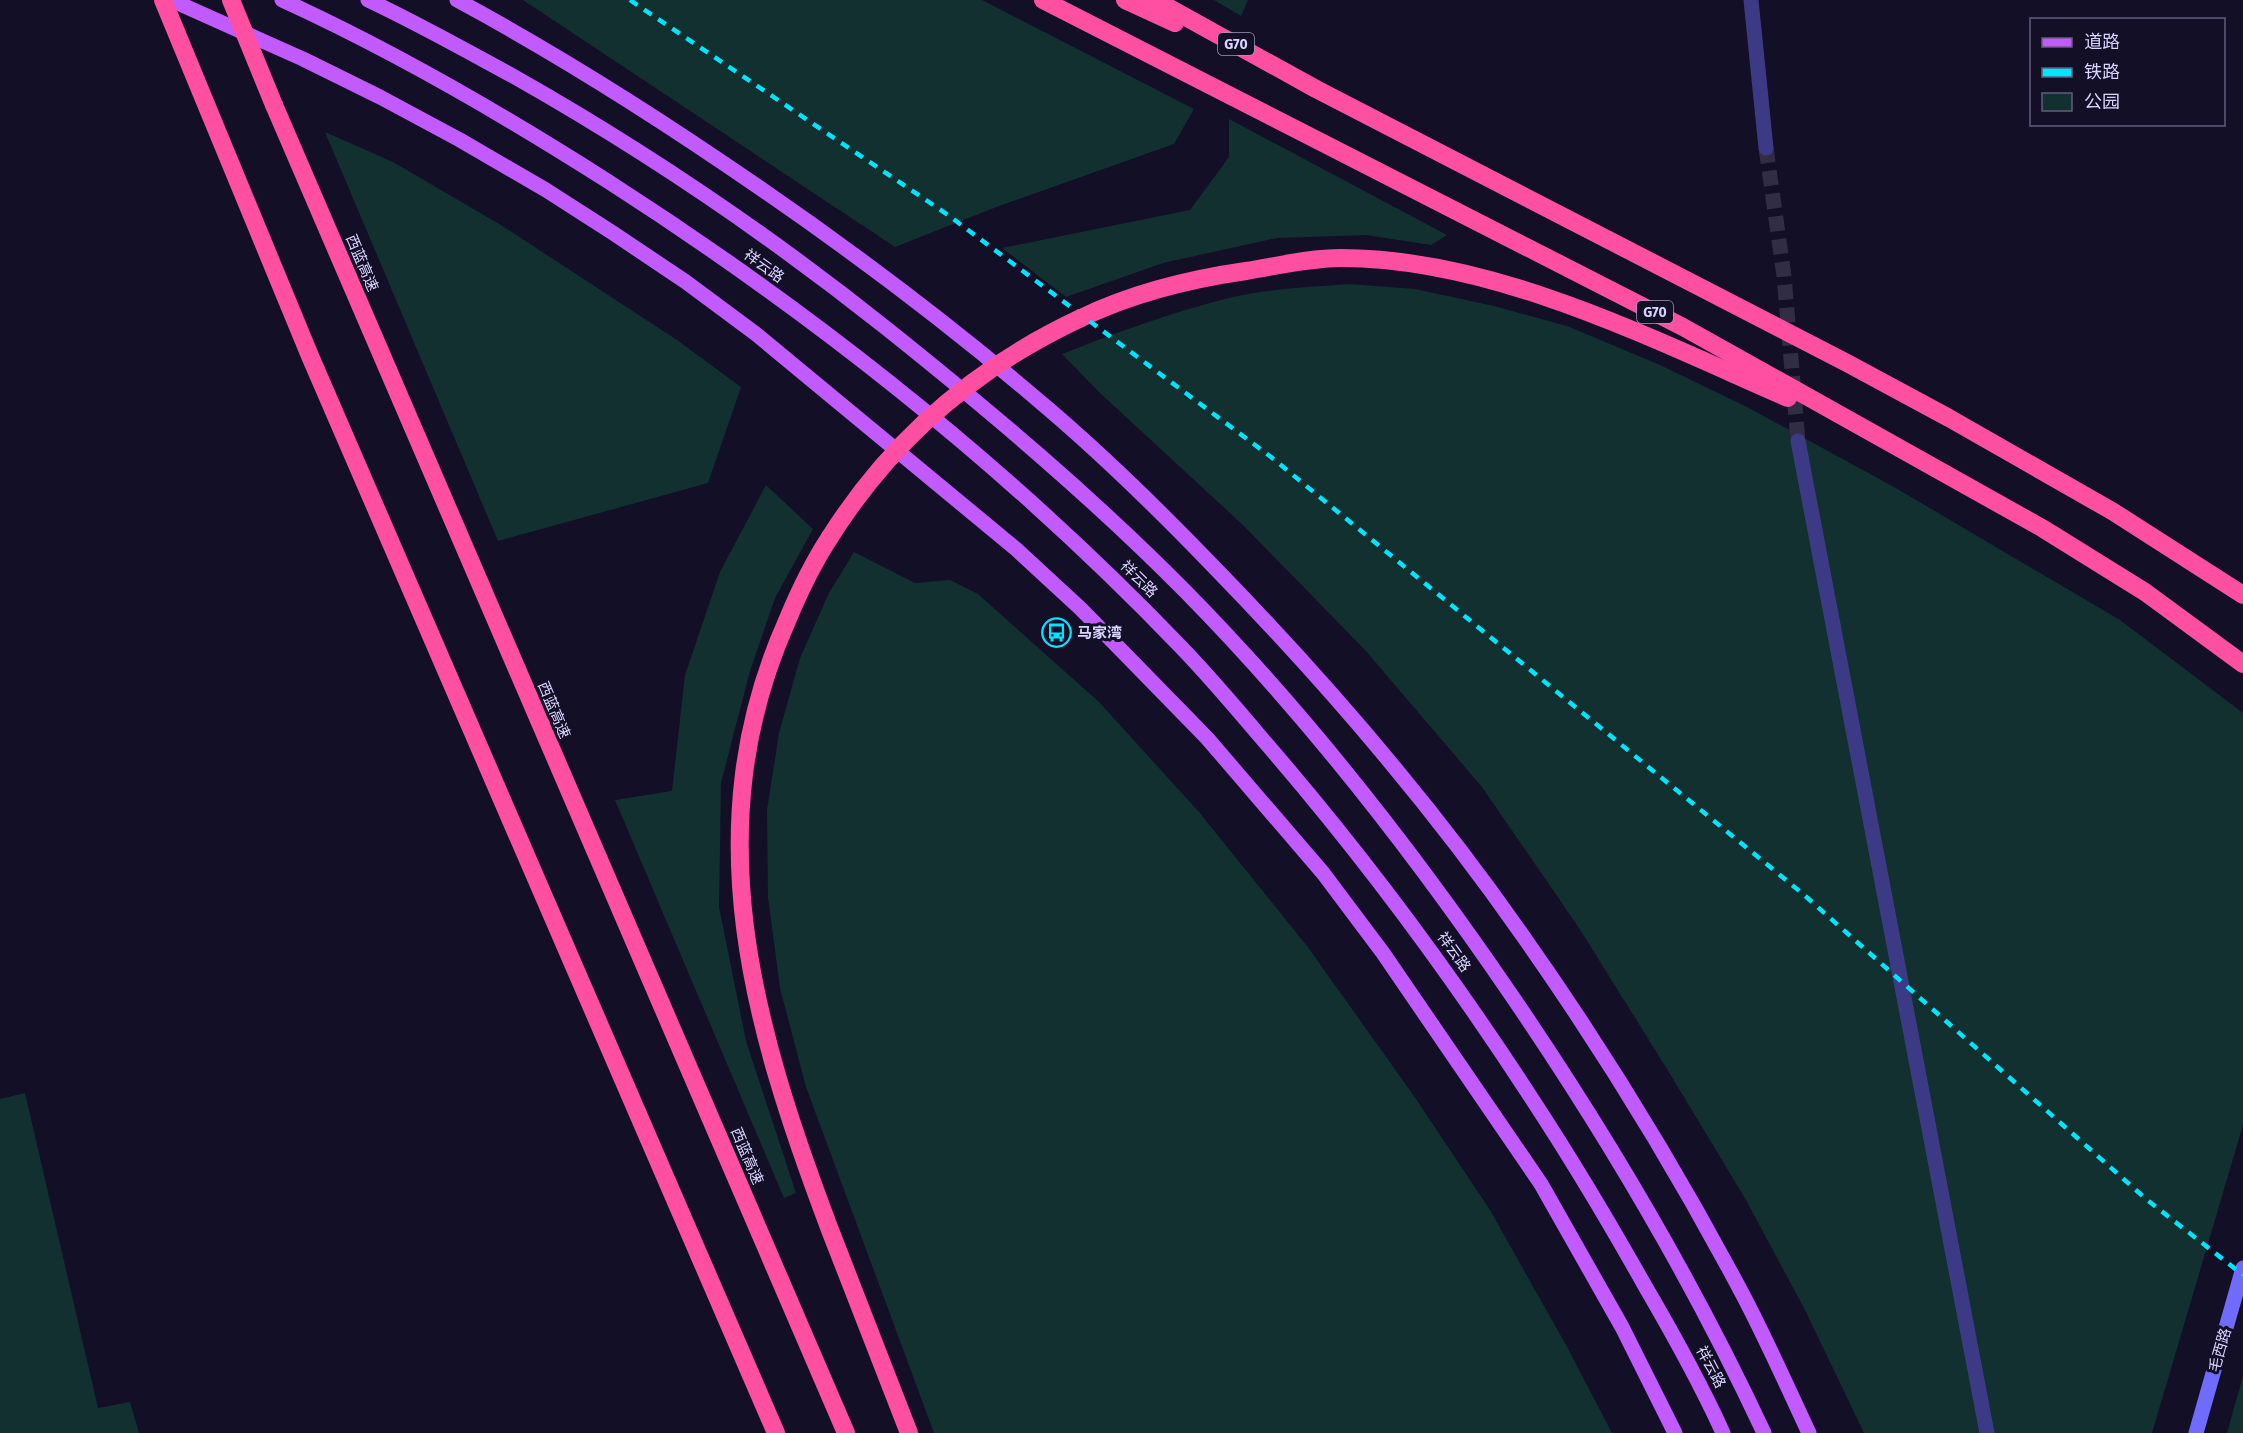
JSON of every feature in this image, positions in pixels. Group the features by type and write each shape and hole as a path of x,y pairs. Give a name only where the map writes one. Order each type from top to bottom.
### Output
{"highway":[{"path":"162,0 310,356 776,1433"},
{"name":"西蓝高速","path":"231,0 274,105 846,1433"},
{"name":"G70","path":"1043,0 1683,327 2052,534 2145,592 2243,664"},
{"path":"1125,0 1316,88"},
{"name":"G70","path":"1155,0 1316,88 1836,357 1949,418 2112,511 2243,595"},
{"path":"909,1433 824,1213 782,1096 758,1006 742,905 739,846 740,802 745,758 763,680 776,644 804,584 830,537 859,494 900,444 984,373 1043,336 1081,318 1158,290 1220,275 1340,258 1417,265 1492,280 1566,305 1872,434"}],"main road":[{"path":"171,0 303,59 380,97 537,185 613,233 686,282 756,334 1007,542 1081,609 1208,738 1323,873 1383,953 1541,1184 1622,1327 1675,1433"},
{"name":"祥云路","path":"282,0 477,100 649,208 759,283 957,437 1028,498 1108,573 1184,649 1312,796 1444,968 1569,1155 1668,1326 1723,1433"},
{"name":"祥云路","path":"368,0 474,55 626,142 765,236 841,292 1020,439 1078,489 1187,594 1303,721 1350,778 1452,910 1496,973 1604,1135 1652,1217 1698,1301 1764,1433"},
{"path":"457,0 540,45 622,95 727,165 869,265 1046,406 1120,474 1264,618 1335,697 1474,869 1612,1069 1745,1300 1809,1433"},
{"name":"毛西路","path":"2196,1433 2243,1268"}],"street":[{"path":"1751,0 1766,148"},
{"path":"1798,441 1987,1433"}],"green space":[{"path":"523,0 982,0 1194,109 1174,144 999,206 895,247"},
{"path":"1214,0 1248,0 1241,16"},
{"path":"1229,119 1447,235 1431,245 1366,235 1277,238 1163,263 1066,297 1002,248 1190,210 1229,157"},
{"path":"325,132 393,162 501,225 677,340 741,387 708,483 498,541"},
{"path":"1349,284 1415,289 1494,306 1567,326 1660,365 1747,407 1894,487 2120,620 2243,713 2243,1125 2152,1433 1864,1433 1805,1310 1746,1200 1579,928 1482,787 1365,650 1244,526 1100,393 1062,354 1143,324 1225,299 1302,287"},
{"path":"766,485 813,529 775,598 750,671 721,783 719,907 746,1041 796,1193 784,1198 615,800 672,791 685,675 720,572"},
{"path":"854,552 915,583 950,580 978,594 1099,702 1199,812 1307,946 1414,1096 1490,1210 1566,1345 1612,1433 934,1433 806,1087 780,988 768,897 767,810 779,733 800,658 829,593"},
{"path":"25,1093 98,1408 130,1402 139,1433 0,1433 0,1099"},
{"path":"2243,1376 2243,1433 2227,1433"}],"tunnel":[{"path":"1766,148 1784,276 1798,441"}],"railway":[{"path":"630,0 948,215 1271,457 1803,894 2146,1199 2243,1275"}],"place":[{"name":"马家湾","path":"1056,633"}]}
